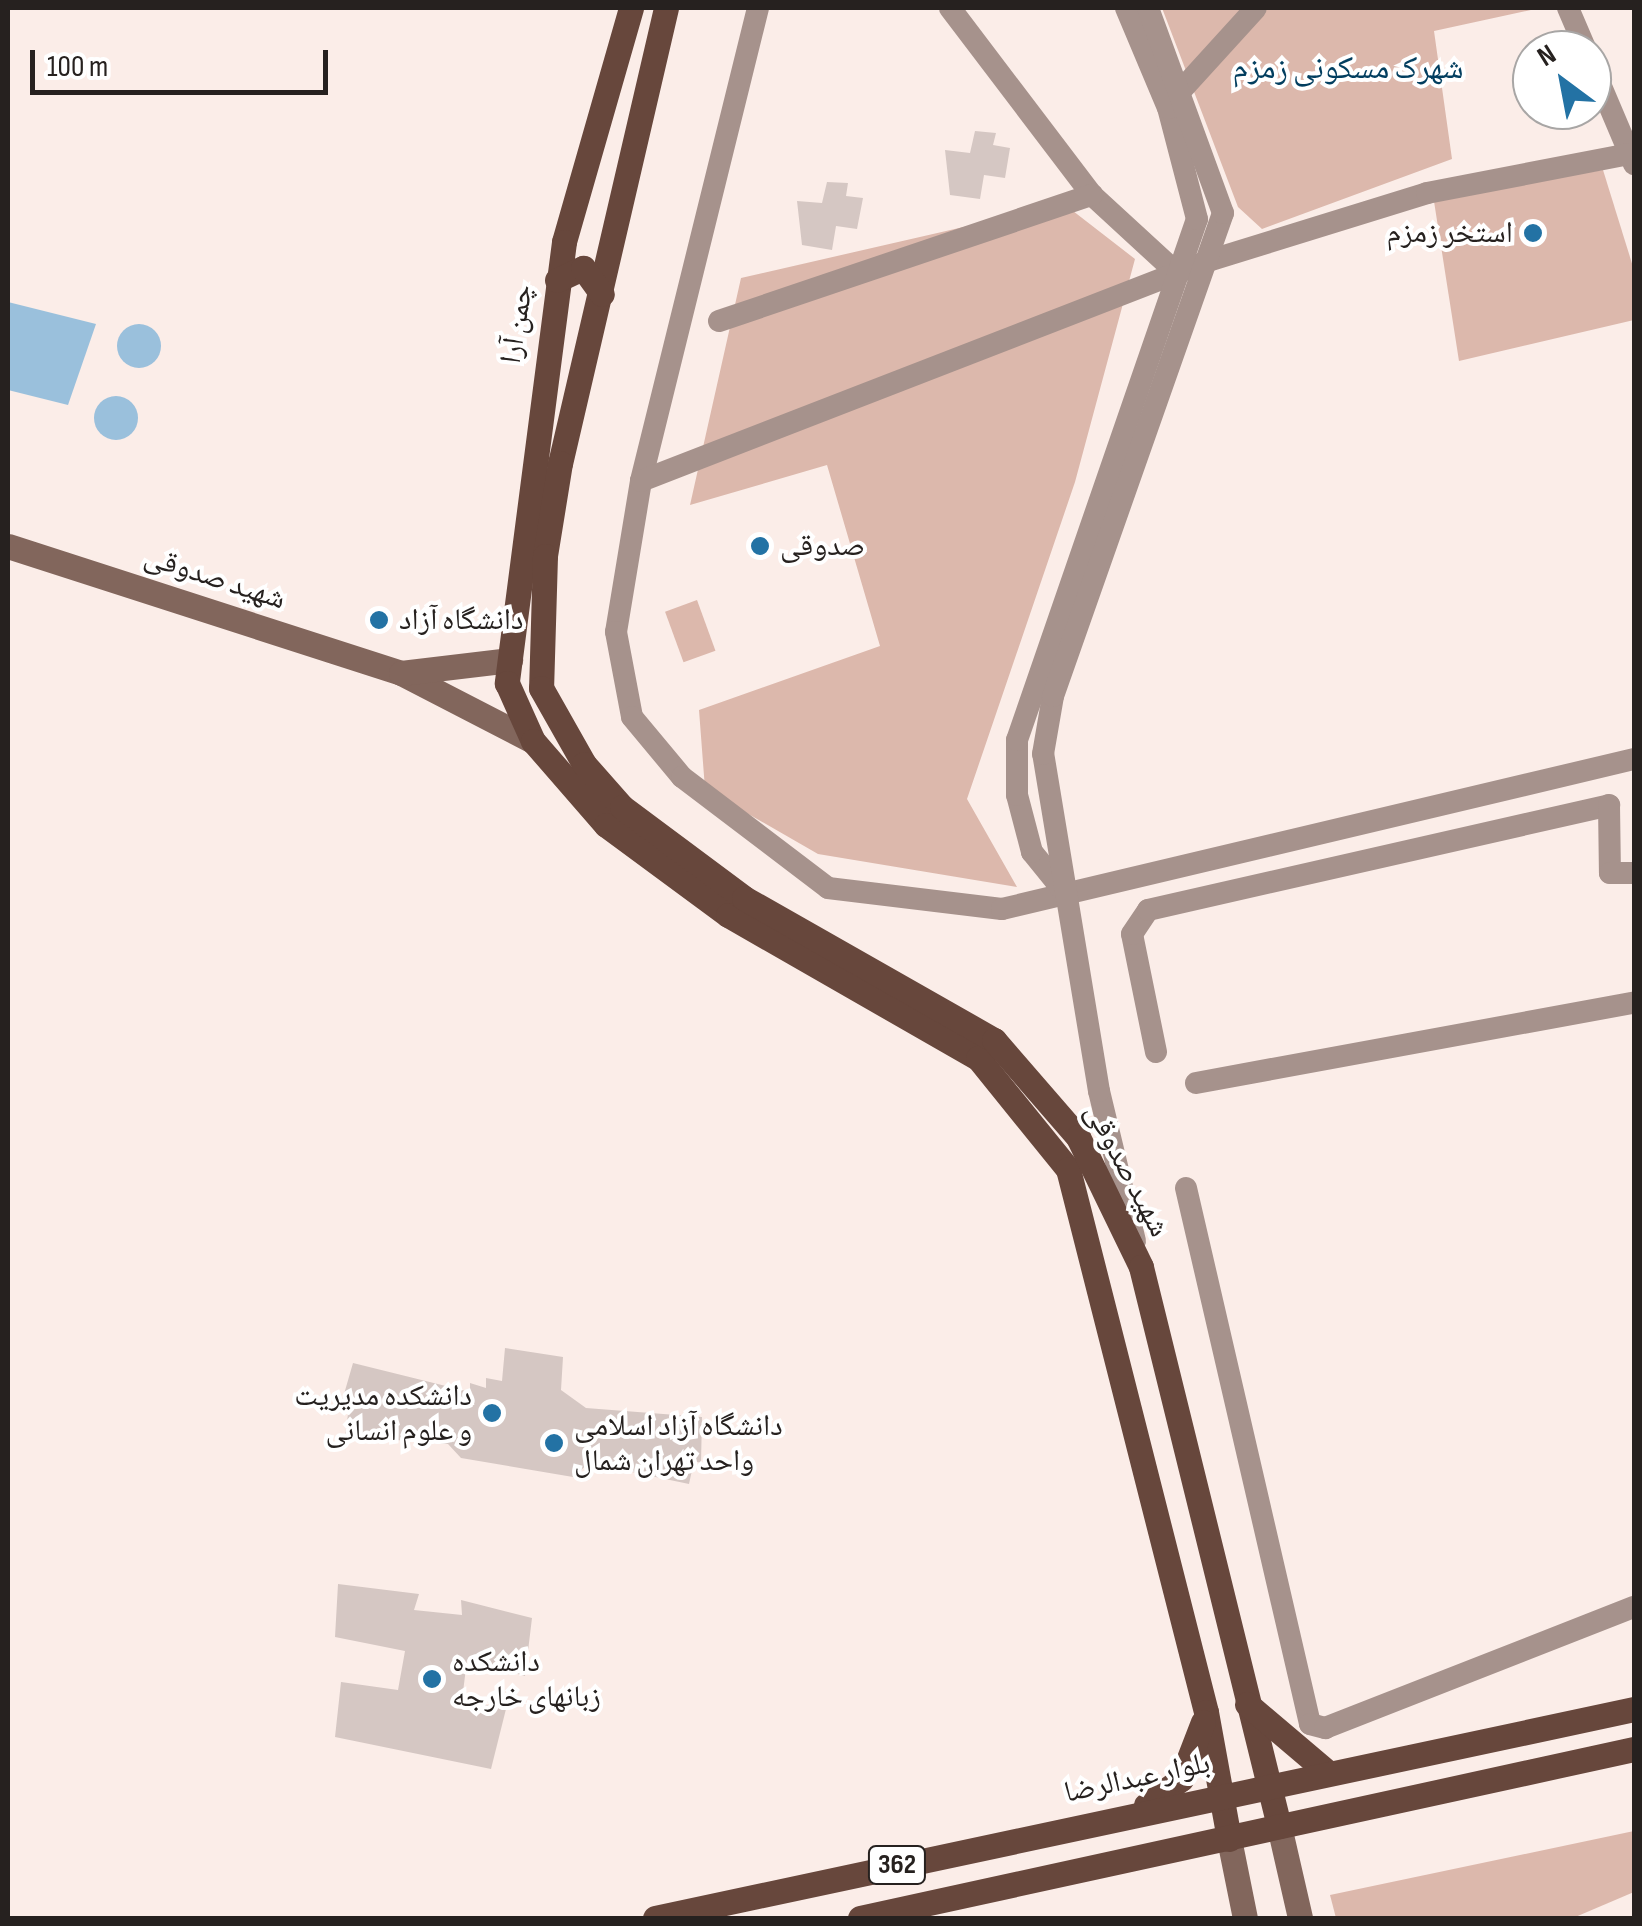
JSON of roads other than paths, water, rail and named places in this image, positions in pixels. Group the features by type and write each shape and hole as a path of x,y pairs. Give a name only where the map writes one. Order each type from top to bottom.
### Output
{"main road":[{"name":"چمن آرا","path":"510,660 557,280 579,187 631,8"},
{"path":"602,294 666,8"},
{"path":"579,187 593,213 623,196"},
{"path":"557,280 583,268 602,294"},
{"name":"شهید صدوقی","path":"602,294 560,464 540,650 541,688 562,728 622,807 744,898 994,1040 1078,1137 1141,1267 1242,1698 1279,1826"},
{"name":"شهید صدوقی","path":"8,546 402,673 533,740 643,855 728,916 978,1058 1028,1109 1068,1169 1088,1236 1206,1712 1228,1839"},
{"path":"402,673 510,660"},
{"name":"شهید صدوقی","path":"510,660 507,683 533,740"},
{"path":"1242,1698 1326,1771"},
{"name":"بلوار عبدالرضا","path":"654,1918 1222,1793 1634,1709"},
{"path":"1138,1811 1181,1779 1206,1712"},
{"name":"362","path":"860,1918 1634,1749"},
{"path":"1279,1826 1300,1918"},
{"path":"1228,1839 1245,1918"}],"street":[{"path":"758,8 640,481 616,632 632,716 682,776 828,888 1002,909 1068,896 1102,880 1634,759"},
{"path":"950,8 1092,195 1178,274"},
{"path":"1068,896 1032,852 1017,796 1017,740 1197,219 1168,108 1126,8"},
{"path":"1141,1267 1110,1132 1068,896 1045,795 1053,696 1222,214 1181,87 1148,8"},
{"path":"1168,108 1181,87 1256,8"},
{"path":"640,481 1208,261 1427,193 1632,159 1612,112"},
{"path":"719,321 1092,195"},
{"path":"1156,1052 1132,934 1148,910 1610,804 1610,873 1634,873"},
{"path":"1196,1082 1634,1004"},
{"path":"1078,1137 1093,1145 1110,1132"},
{"path":"1186,1188 1310,1724 1325,1728 1634,1607"}],"water":[{"path":"8,302 96,324 68,405 8,390"},
{"path":"139,324 155,330 161,346 155,362 139,368 123,362 117,346 123,330"},
{"path":"116,396 132,402 138,418 132,434 116,440 100,434 94,418 100,402"}],"place":[{"name":"استخر زمزم","path":"1533,233"},
{"name":"صدوقی","path":"760,546"},
{"name":"دانشگاه آزاد","path":"379,620"},
{"name":"دانشکده مدیریت و علوم انسانی","path":"492,1413"},
{"name":"دانشگاه آزاد اسلامی واحد تهران شمال","path":"554,1443"},
{"name":"دانشکده زبانهای خارجه","path":"432,1679"}],"district":[{"name":"شهرک مسکونی زمزم","path":"1348,69"}]}
